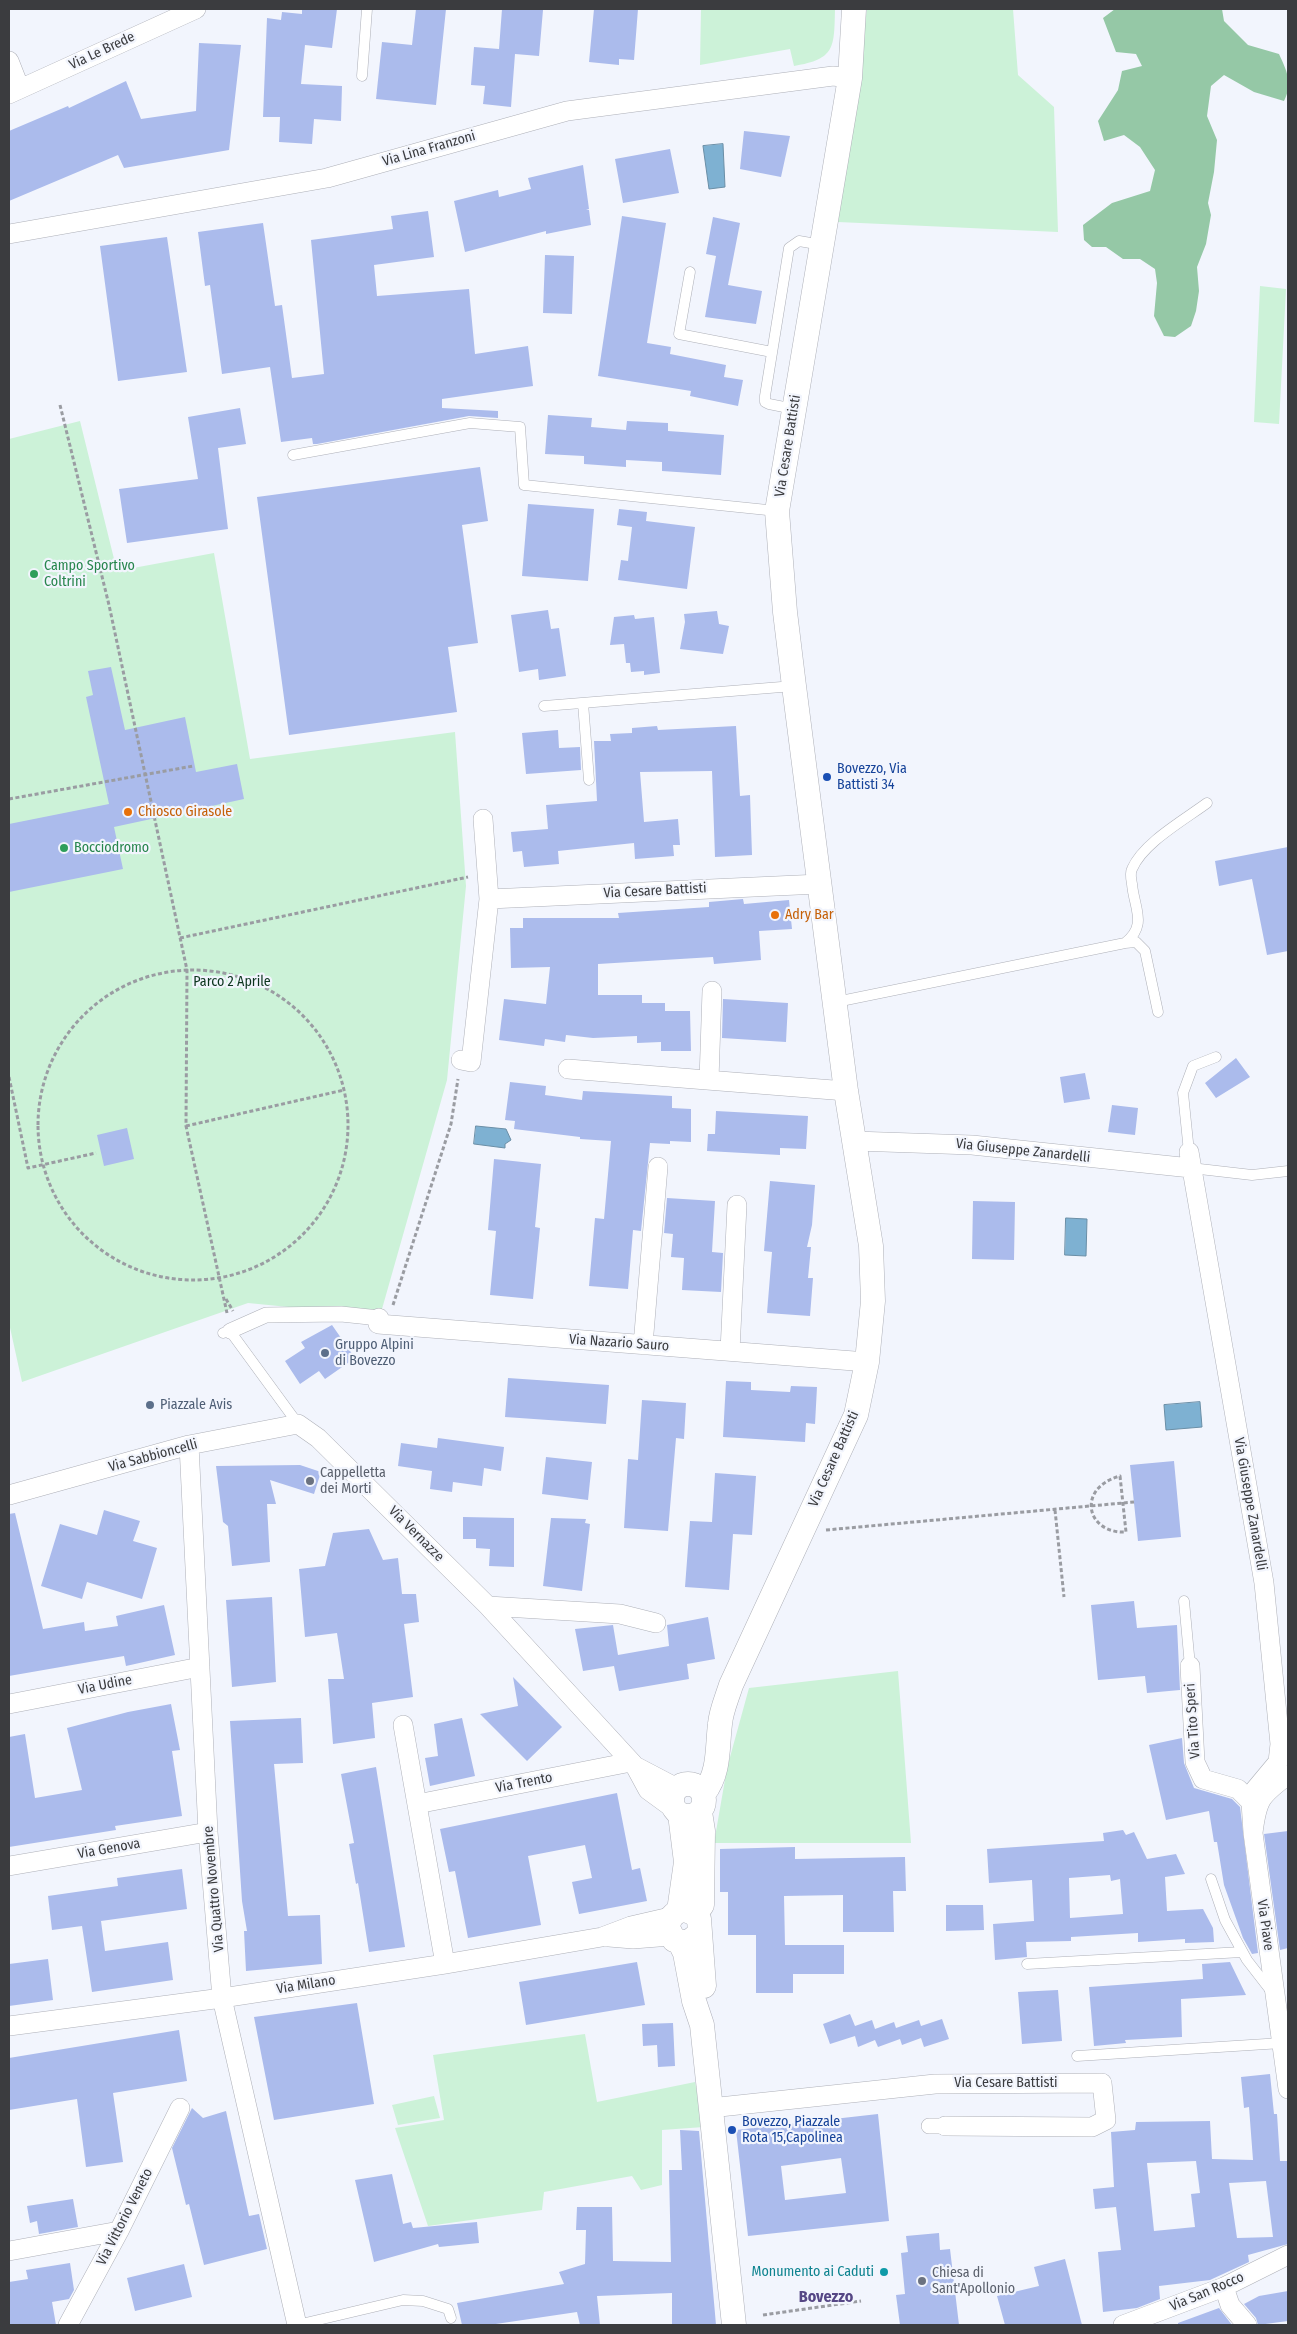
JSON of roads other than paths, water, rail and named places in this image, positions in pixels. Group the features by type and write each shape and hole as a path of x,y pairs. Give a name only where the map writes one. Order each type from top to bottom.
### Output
{"street":[{"name":"Via Le Brede","path":"14,92 179,13 196,9"},
{"name":"Via Cesare Battisti","path":"687,1800 713,1778 718,1758 720,1722 734,1678 856,1416 867,1362 873,1301 871,1246 846,1091 785,612 778,511 850,78 854,9"},
{"path":"9,61 14,92"},
{"name":"Via Lina Franzoni","path":"9,234 327,178 567,111 833,76 850,78"},
{"path":"461,1060 471,1062 489,899 483,819"},
{"name":"Via Cesare Battisti","path":"489,899 820,884"},
{"path":"709,1080 712,991"},
{"path":"568,1069 846,1091"},
{"name":"Via Giuseppe Zanardelli","path":"854,1141 972,1145 1190,1160 1264,1583 1280,1744 1278,1762 1259,1782 1253,1792 1251,1802 1253,1833"},
{"path":"643,1345 658,1167"},
{"path":"730,1351 737,1205"},
{"path":"226,1332 266,1315 306,1314 382,1321"},
{"name":"Via Nazario Sauro","path":"382,1321 643,1345 867,1362"},
{"name":"Via Sabbioncelli","path":"9,1495 56,1478 190,1446 298,1424"},
{"name":"Via Vernazze","path":"298,1424 318,1438 488,1606 633,1764 687,1800"},
{"name":"Via Quattro Novembre","path":"190,1446 208,1832 222,1998 297,2325"},
{"path":"488,1606 620,1614 656,1623"},
{"name":"Via Tito Speri","path":"1190,1666 1195,1762 1203,1779 1238,1789 1251,1802"},
{"name":"Via Udine","path":"9,1704 200,1667"},
{"path":"404,1725 445,1964"},
{"name":"Via Trento","path":"417,1804 633,1764"},
{"name":"Via Piave","path":"1288,1775 1265,1792 1256,1810 1253,1833 1288,2089"},
{"path":"687,1800 682,1926 703,1970 704,2009 702,2025 734,2325"},
{"name":"Via Genova","path":"9,1866 208,1832"},
{"name":"Via Milano","path":"9,2026 222,1998 445,1964 602,1937 631,1926 682,1926"},
{"name":"Via Cesare Battisti","path":"710,2108 935,2084 1102,2083 1106,2120 1092,2127 937,2126"},
{"name":"Via Vittorio Veneto","path":"68,2325 119,2231 180,2108"},
{"path":"9,2251 119,2231"},
{"name":"Via San Rocco","path":"1123,2325 1224,2287 1288,2255"},
{"path":"1224,2287 1230,2305 1247,2325"}],"lane":[{"path":"362,76 367,9"},
{"path":"794,409 765,402 789,248 798,242 822,245"},
{"path":"690,272 679,334 772,352"},
{"path":"293,455 470,423 520,427 524,485 778,511"},
{"path":"544,706 794,686"},
{"path":"583,703 589,780"},
{"path":"1124,943 1135,935 1139,918 1133,897 1130,871 1140,853 1207,803"},
{"path":"836,1002 1136,942 1145,951 1158,1012"},
{"path":"1216,1056 1193,1066 1182,1093 1190,1160 1252,1175 1288,1171"},
{"path":"226,1332 298,1424"},
{"path":"1184,1601 1190,1666"},
{"path":"1211,1879 1224,1920 1242,1952 1275,1996"},
{"path":"1027,1964 1242,1952"},
{"path":"1077,2056 1282,2043"},
{"path":"297,2325 403,2300 423,2301 448,2309 451,2318"}],"water":[{"path":"723,144 725,187 709,189 703,146"},
{"path":"476,1126 506,1129 511,1140 505,1144 505,1148 474,1144"},
{"path":"1066,1218 1087,1219 1086,1256 1065,1255"},
{"path":"1200,1402 1202,1427 1166,1430 1164,1405"}],"place":[{"name":"Campo Sportivo Coltrini","path":"34,574"},
{"name":"Bovezzo, Via Battisti 34","path":"827,777"},
{"name":"Chiosco Girasole","path":"128,812"},
{"name":"Bocciodromo","path":"64,848"},
{"name":"Adry Bar","path":"775,915"},
{"name":"Gruppo Alpini di Bovezzo","path":"325,1353"},
{"name":"Piazzale Avis","path":"150,1405"},
{"name":"Cappelletta dei Morti","path":"310,1481"},
{"name":"Bovezzo, Piazzale Rota 15,Capolinea","path":"732,2130"},
{"name":"Monumento ai Caduti","path":"884,2272"},
{"name":"Chiesa di Sant'Apollonio","path":"922,2281"}],"district":[{"name":"Bovezzo","path":"826,2298"}],"park label":[{"name":"Parco 2 Aprile","path":"232,982"}]}
